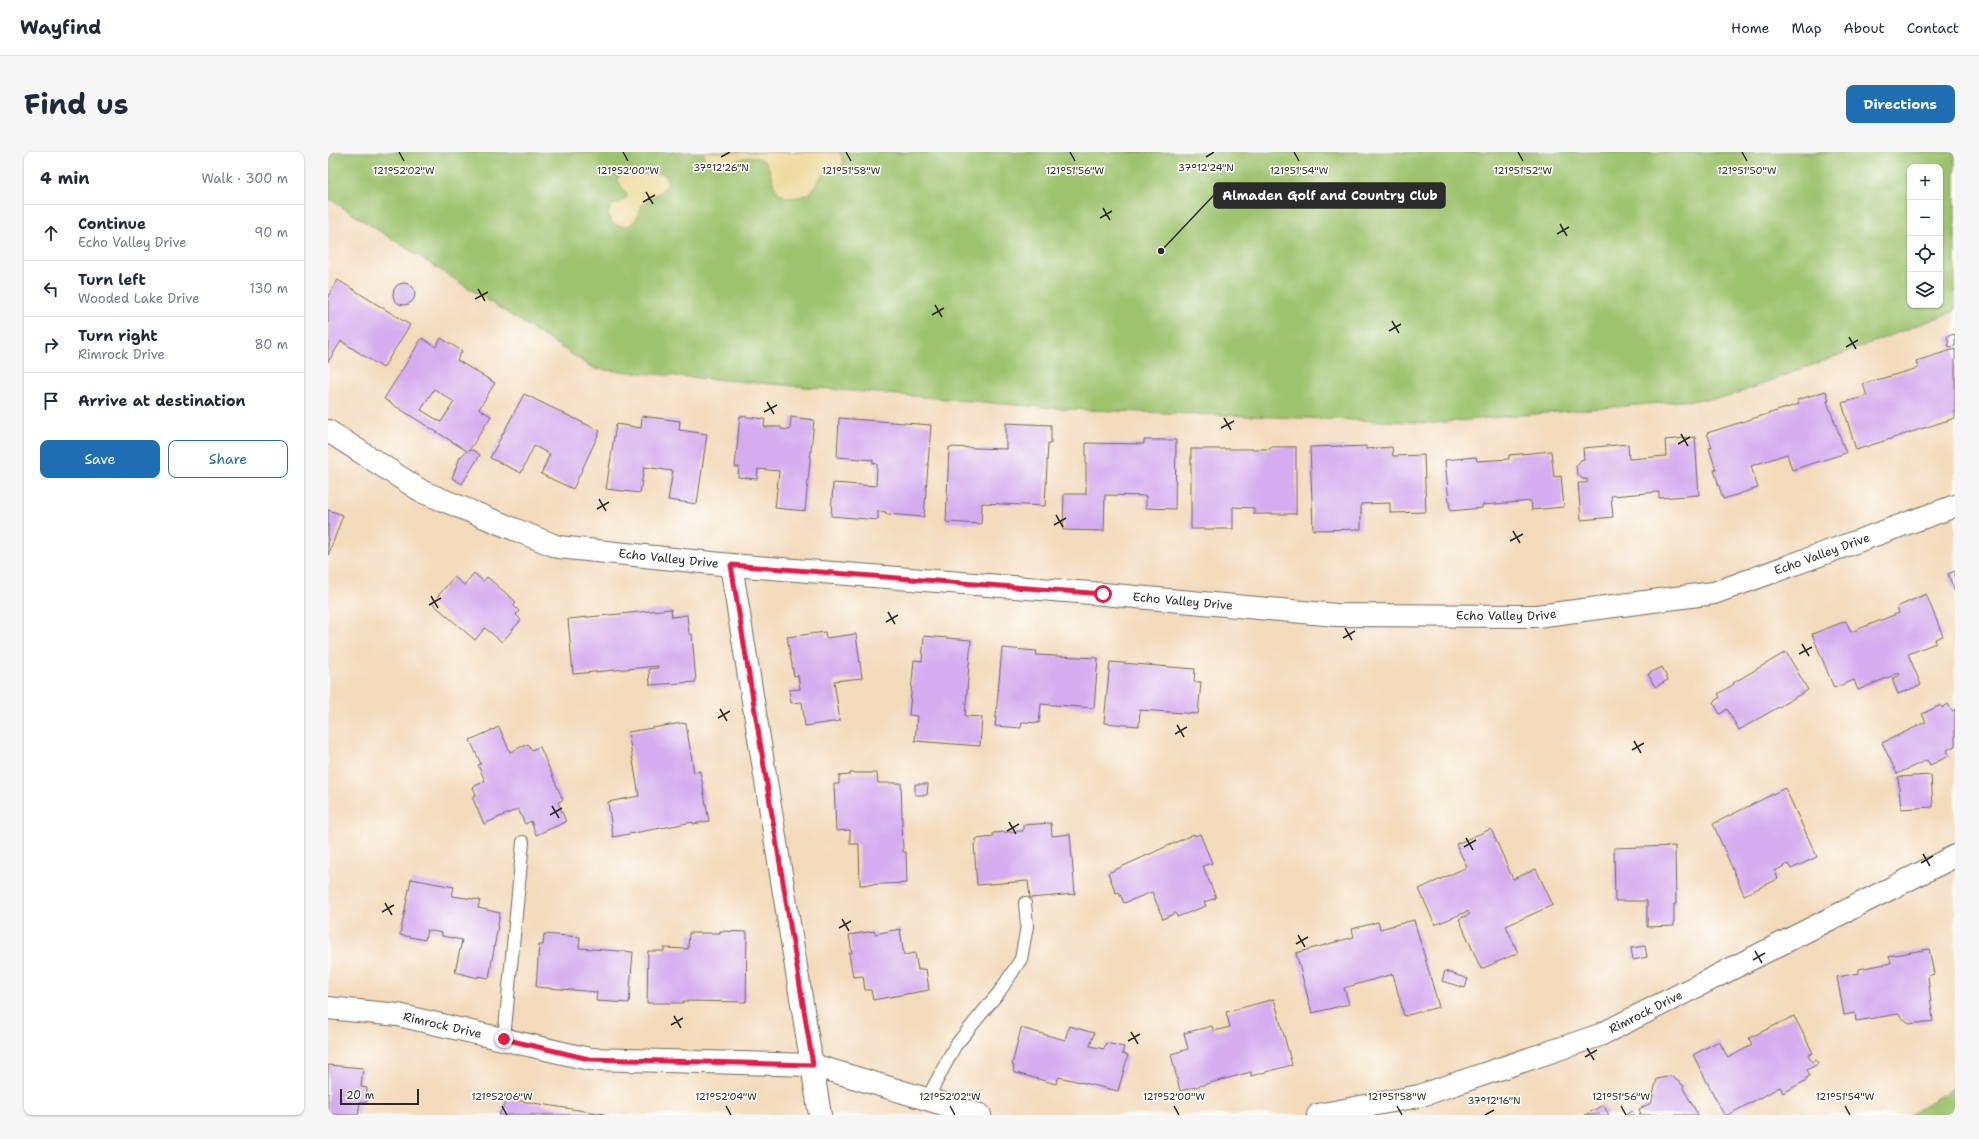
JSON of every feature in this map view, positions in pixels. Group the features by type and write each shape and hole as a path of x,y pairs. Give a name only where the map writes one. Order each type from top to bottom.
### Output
{"street":[{"name":"Echo Valley Drive","path":"328,431 423,492 558,547 731,565 1336,615 1537,616 1714,593 1955,506"},
{"path":"731,565 820,1115"},
{"name":"Rimrock Drive","path":"1318,1115 1419,1096 1600,1035 1955,856"},
{"name":"Rimrock Drive","path":"328,1008 398,1015 589,1059 813,1065 980,1115"}],"lane":[{"path":"504,1039 523,842"},
{"path":"926,1099 955,1046 1000,991 1021,959 1027,926 1025,903"}],"green space":[{"path":"328,152 1955,152 1955,311 1728,397 1433,423 1064,409 595,369 328,198"},
{"path":"1955,1087 1955,1115 1909,1115"}],"sand":[{"path":"703,152 839,152 844,162 837,169 822,176 810,192 798,197 786,197 777,191 769,168 760,159 746,157 717,167 706,162"},
{"path":"630,169 644,174 662,173 667,178 668,182 664,189 645,202 632,224 618,226 611,222 608,213 612,205 620,203 626,198 627,194 617,180 621,172"}],"building":[{"path":"338,280 410,325 383,368 341,341 328,362 328,296"},
{"path":"404,283 412,286 415,294 412,302 404,305 396,302 393,294 396,286"},
{"path":"1955,334 1955,346 1949,347 1947,336"},
{"path":"422,338 436,347 441,338 462,351 457,360 495,383 479,409 491,416 469,451 473,450 480,455 462,484 452,478 460,457 467,451 384,399","holes":["434,389 454,402 441,422 421,410"]},
{"path":"1955,349 1955,418 1856,450 1842,403 1867,396 1863,384 1918,368 1916,361"},
{"path":"1826,391 1829,401 1827,401 1846,453 1792,470 1787,454 1751,466 1758,488 1723,499 1714,470 1716,470 1709,448 1712,447 1707,433 1799,404 1797,400"},
{"path":"524,394 600,431 573,489 541,474 550,454 534,446 521,473 490,458"},
{"path":"642,416 680,421 679,430 707,434 697,504 668,500 673,471 644,467 640,493 606,489 616,424 641,428"},
{"path":"740,416 765,419 764,427 781,427 781,429 790,430 791,417 814,420 805,511 775,508 779,471 758,469 757,479 738,477 739,467 735,467"},
{"path":"839,418 931,425 924,517 886,514 886,512 878,511 878,520 831,516 833,483 876,486 877,464 873,463 873,460 837,457"},
{"path":"1006,423 1051,425 1051,444 1048,443 1045,506 982,503 981,524 946,522 949,447 1006,449"},
{"path":"1695,437 1699,495 1659,498 1659,492 1611,496 1613,517 1581,520 1578,483 1587,483 1587,479 1583,479 1577,474 1576,466 1581,460 1584,459 1583,448 1628,444 1629,459 1666,456 1665,440"},
{"path":"1144,440 1176,440 1175,509 1146,508 1146,496 1105,495 1104,531 1063,530 1064,494 1086,494 1086,443 1144,444"},
{"path":"1366,446 1366,449 1392,447 1393,456 1424,455 1426,512 1390,513 1390,503 1361,504 1361,529 1313,530 1310,447"},
{"path":"1270,447 1296,447 1296,514 1254,514 1254,508 1233,507 1233,529 1191,529 1191,449 1270,449"},
{"path":"1551,451 1554,477 1561,476 1564,507 1532,510 1531,501 1482,505 1482,508 1450,511 1445,460 1476,457 1477,461 1509,459 1509,455"},
{"path":"328,510 343,515 328,556"},
{"path":"1955,571 1955,592 1948,574"},
{"path":"474,573 483,581 487,577 516,602 513,605 519,611 516,615 521,620 502,642 485,628 475,640 432,603 454,577 464,585"},
{"path":"1926,594 1943,636 1935,639 1936,643 1908,654 1921,685 1898,694 1892,679 1900,675 1899,673 1858,690 1854,680 1834,688 1812,634 1846,621 1851,632 1899,613 1897,607"},
{"path":"671,609 672,617 687,615 689,634 692,634 696,682 650,685 649,669 658,668 658,666 573,674 568,619"},
{"path":"825,632 826,638 856,634 862,678 834,681 840,721 805,726 802,702 791,703 789,690 800,689 798,675 794,676 787,637"},
{"path":"924,636 971,640 965,716 982,717 980,746 915,741 917,716 909,715 914,660 922,661"},
{"path":"1002,648 1037,651 1036,655 1098,658 1094,708 1041,704 1039,723 1022,722 1021,728 995,726"},
{"path":"1786,652 1808,690 1739,730 1727,709 1720,714 1713,702 1720,697 1718,694 1734,684 1733,683"},
{"path":"1110,662 1195,669 1194,682 1201,682 1198,714 1140,710 1139,726 1104,723"},
{"path":"1662,667 1668,680 1655,687 1648,674"},
{"path":"1948,704 1952,711 1955,709 1955,746 1947,750 1949,756 1930,765 1927,760 1897,774 1882,743 1926,722 1922,714 1941,705 1942,708"},
{"path":"682,723 686,724 694,773 700,771 709,821 693,824 693,822 613,837 608,802 639,796 628,732"},
{"path":"499,727 510,752 528,744 531,750 540,747 563,800 558,802 566,822 536,835 531,821 525,824 518,809 484,824 472,797 476,795 473,787 485,781 478,765 481,764 470,740"},
{"path":"850,773 877,773 878,783 901,783 903,852 906,852 907,883 860,885 859,844 850,844 850,830 836,831 834,784 839,784 839,776 850,775"},
{"path":"1931,775 1933,807 1901,809 1898,777"},
{"path":"915,784 928,784 927,795 915,795"},
{"path":"1785,788 1817,857 1791,869 1788,864 1775,871 1778,879 1744,895 1713,824"},
{"path":"1051,823 1052,836 1070,834 1075,894 1030,898 1028,881 977,885 974,844 976,843 976,839 993,837 993,833 1023,831 1023,825"},
{"path":"1491,829 1513,879 1536,869 1553,905 1506,926 1518,953 1481,969 1459,919 1470,914 1468,911 1435,925 1419,889 1467,867 1456,844"},
{"path":"1194,834 1195,836 1200,834 1212,863 1203,866 1216,898 1204,902 1206,906 1177,917 1176,913 1163,919 1152,892 1124,903 1119,892 1116,893 1108,873"},
{"path":"1675,846 1676,904 1674,904 1674,926 1647,927 1647,901 1615,901 1614,848"},
{"path":"411,879 454,887 452,896 480,900 478,908 500,913 489,978 478,976 478,978 455,972 462,940 442,936 442,933 427,930 425,940 400,935"},
{"path":"1414,920 1439,1007 1404,1016 1393,974 1344,988 1349,1004 1312,1013 1296,953 1354,937 1352,929 1378,922 1380,929"},
{"path":"900,929 904,955 915,953 918,970 926,969 929,990 873,1000 871,990 865,990 863,976 853,977 849,953 852,953 849,935 874,931 875,934"},
{"path":"720,931 747,932 746,1002 683,1001 683,1003 647,1003 648,951 664,951 664,948 688,949 689,933 720,933"},
{"path":"544,934 580,937 579,948 633,952 629,1003 596,1001 597,992 536,987 539,945 543,945"},
{"path":"1645,946 1647,957 1633,960 1631,948"},
{"path":"1929,949 1934,974 1928,976 1933,1021 1910,1024 1898,1014 1856,1021 1855,1013 1844,1015 1837,977 1859,973 1859,969 1891,963 1889,956"},
{"path":"1445,971 1468,979 1465,988 1442,981"},
{"path":"1274,999 1292,1065 1251,1076 1251,1072 1180,1091 1171,1054 1188,1049 1184,1033 1212,1026 1214,1031 1230,1027 1226,1012"},
{"path":"1794,1016 1813,1053 1808,1055 1812,1062 1816,1060 1818,1064 1807,1070 1810,1076 1806,1078 1807,1080 1783,1093 1780,1087 1728,1115 1724,1115 1693,1055 1719,1041 1728,1058 1752,1045 1749,1038"},
{"path":"1069,1026 1094,1033 1090,1046 1104,1049 1106,1043 1124,1047 1122,1054 1128,1055 1118,1091 1059,1077 1056,1084 1013,1072 1014,1066 1012,1065 1021,1028 1065,1040"},
{"path":"328,1065 363,1068 361,1087 367,1088 366,1103 360,1102 358,1115 328,1115"},
{"path":"1671,1076 1684,1086 1683,1088 1698,1115 1639,1115 1641,1114 1639,1109 1651,1103 1657,1079"},
{"path":"508,1099 604,1114 604,1115 499,1115"},
{"path":"1603,1105 1609,1115 1585,1115"},
{"path":"1632,1111 1635,1115 1625,1115"}],"place":[{"name":"Almaden Golf and Country Club","path":"1161,251"}],"route":[{"path":"504,1039 589,1059 813,1065 731,565 1103,594"}]}
